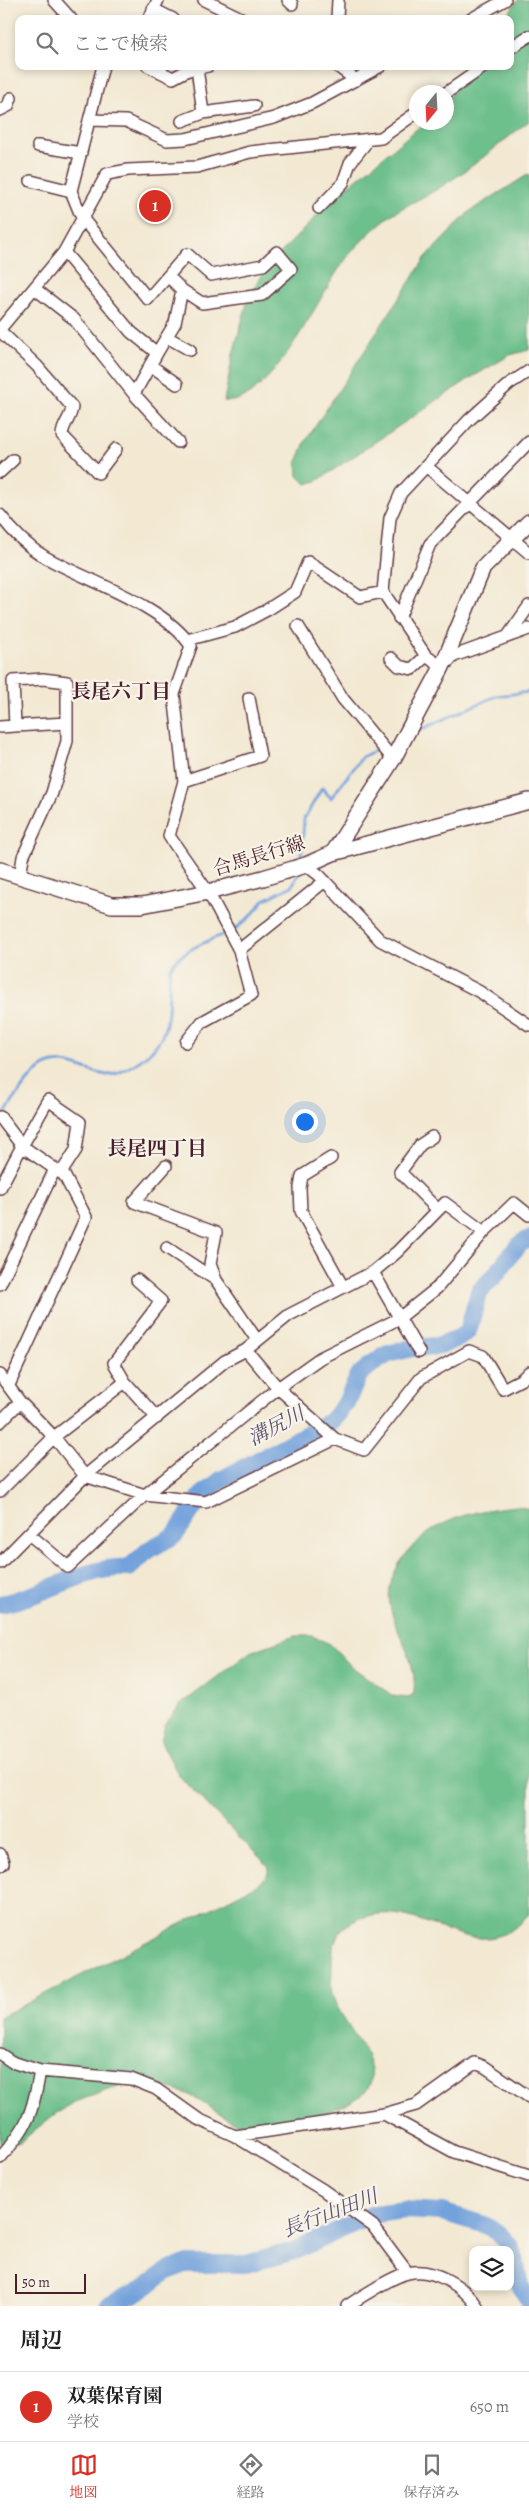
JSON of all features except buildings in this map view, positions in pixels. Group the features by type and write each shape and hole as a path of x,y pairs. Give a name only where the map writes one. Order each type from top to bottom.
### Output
{"main road":[{"path":"333,853 393,759 442,668 483,568 529,522"},
{"name":"合馬長行線","path":"0,870 112,905 142,905 208,892 306,865 333,853 529,801"}],"street":[{"path":"54,0 67,15"},
{"path":"204,0 235,15"},
{"path":"337,15 338,0"},
{"path":"478,15 503,1"},
{"path":"154,9 166,15"},
{"path":"514,45 529,36"},
{"path":"102,70 71,191 82,218 148,299 187,254 211,275 263,265 277,252 291,269 262,295 202,303 182,290 168,276"},
{"path":"157,70 174,78 195,70"},
{"path":"202,113 203,70"},
{"path":"342,70 356,80"},
{"path":"89,120 126,121 167,140 185,139 274,118 312,103 374,70"},
{"path":"454,87 479,70"},
{"path":"0,110 8,106 11,98"},
{"path":"182,121 202,113 254,106"},
{"path":"116,449 98,473 62,435 62,426 72,416 72,407 37,366 0,330 64,252 107,174 128,170 197,167 250,152 381,138 409,118"},
{"path":"319,208 343,184 350,163 369,139"},
{"path":"38,146 81,153"},
{"path":"31,182 71,191"},
{"path":"64,252 131,332 157,353"},
{"path":"34,288 74,319 134,394 178,442"},
{"path":"134,394 175,323 182,290"},
{"path":"167,337 190,350"},
{"path":"150,365 177,384"},
{"path":"528,374 509,384 469,420 400,493 390,518 383,592 426,656 442,668 454,656 529,629"},
{"path":"399,618 430,544 529,442"},
{"path":"0,472 13,460"},
{"path":"426,466 529,553"},
{"path":"0,515 19,536 43,556 126,597 169,623 191,646 174,694 184,781 169,836 208,892 239,950 251,995 202,1022 186,1042"},
{"path":"187,640 235,627 274,606 295,592 308,562 360,597 383,592"},
{"path":"508,636 529,606"},
{"path":"298,626 343,699 393,759"},
{"path":"391,658 399,666 412,669 426,656"},
{"path":"16,726 14,681 43,679 67,682 67,741 52,793 23,857 20,877"},
{"path":"184,781 260,756 249,698"},
{"path":"0,727 67,723"},
{"path":"306,865 325,881 380,940 480,992 529,1025"},
{"path":"239,950 325,881"},
{"path":"0,1188 48,1100 80,1122 76,1150 58,1171 0,1284"},
{"path":"0,1117 22,1146 64,1175 86,1217 9,1385"},
{"path":"432,1137 420,1145 400,1172 438,1210"},
{"path":"331,1158 302,1176 301,1211 342,1287"},
{"path":"166,1166 134,1202 216,1233 210,1264 216,1280 257,1340"},
{"path":"0,1563 85,1476 158,1418 225,1361 246,1350 289,1315 373,1272 397,1252 445,1203 484,1232"},
{"path":"30,1534 68,1567 145,1495 278,1388 320,1358 398,1319 437,1288 484,1232 514,1203 529,1215"},
{"path":"167,1248 216,1280"},
{"path":"373,1272 398,1319 419,1352"},
{"path":"137,1280 161,1301 114,1363 125,1382 158,1418"},
{"path":"246,1350 278,1388 335,1439 364,1450 422,1378 468,1351 483,1356 503,1389 527,1379"},
{"path":"0,1375 20,1402 54,1437 85,1476 145,1495 206,1502 335,1439"},
{"path":"0,1491 54,1437 125,1382"},
{"path":"0,1422 20,1402"},
{"path":"0,1854 3,1863 0,1865"},
{"path":"0,2054 12,2062 40,2071 131,2079 156,2089 198,2119 235,2136 323,2190 373,2226 408,2272"},
{"path":"235,2136 384,2114 416,2105 475,2063 485,2067 529,2097"},
{"path":"0,2158 27,2124 34,2106 40,2071"},
{"path":"384,2114 454,2152 529,2176"},
{"path":"347,2306 408,2272 438,2275 454,2283 477,2306"}],"green space":[{"path":"518,0 529,0 529,121 460,174 391,215 372,231 343,263 307,323 275,369 258,387 241,398 224,401 233,354 249,296 268,266 335,197 416,130 454,130 454,90 467,70 514,70 514,15 507,15"},
{"path":"529,174 529,350 510,355 469,379 317,481 306,484 298,476 297,462 305,442 426,257 470,211"},
{"path":"517,1506 529,1509 529,1915 509,1931 489,1938 469,1937 408,1917 387,1914 364,1917 352,1922 341,1930 333,1949 331,1990 338,2008 365,2051 371,2070 371,2081 368,2088 360,2096 348,2103 313,2116 249,2131 188,2094 149,2083 129,2082 78,2101 55,2114 20,2142 0,2147 0,2017 259,1884 267,1875 269,1867 179,1776 161,1742 165,1725 180,1705 250,1652 295,1636 312,1636 330,1644 352,1667 393,1696 408,1698 414,1693 413,1670 407,1650 394,1621 389,1595 392,1580 398,1566 418,1542 444,1524 471,1513"}],"waterway":[{"path":"413,733 496,696 529,692"},
{"path":"301,862 304,819 322,788 331,798 362,757 380,748"},
{"path":"232,932 252,915 264,900 292,886 300,871"},
{"path":"3,1117 30,1079 43,1067 50,1064 69,1064 96,1073 109,1075 123,1071 145,1057 155,1047 166,1025 170,969 187,952 226,933"},
{"name":"溝尻川","path":"0,1604 33,1595 96,1571 129,1568 150,1549 175,1535 202,1495 221,1480 331,1421 346,1403 359,1375 372,1364 388,1354 412,1348 437,1346 459,1338 468,1331 479,1292 521,1243 529,1239"},
{"name":"長行山田川","path":"108,2306 136,2293 166,2272 185,2264 246,2264 294,2251 374,2214 404,2210 442,2212 488,2226 509,2245 515,2259 520,2287 529,2300"}],"place":[{"name":"双葉保育園","path":"155,206"}],"district":[{"name":"長尾六丁目","path":"121,691"},
{"name":"長尾四丁目","path":"157,1148"}]}
